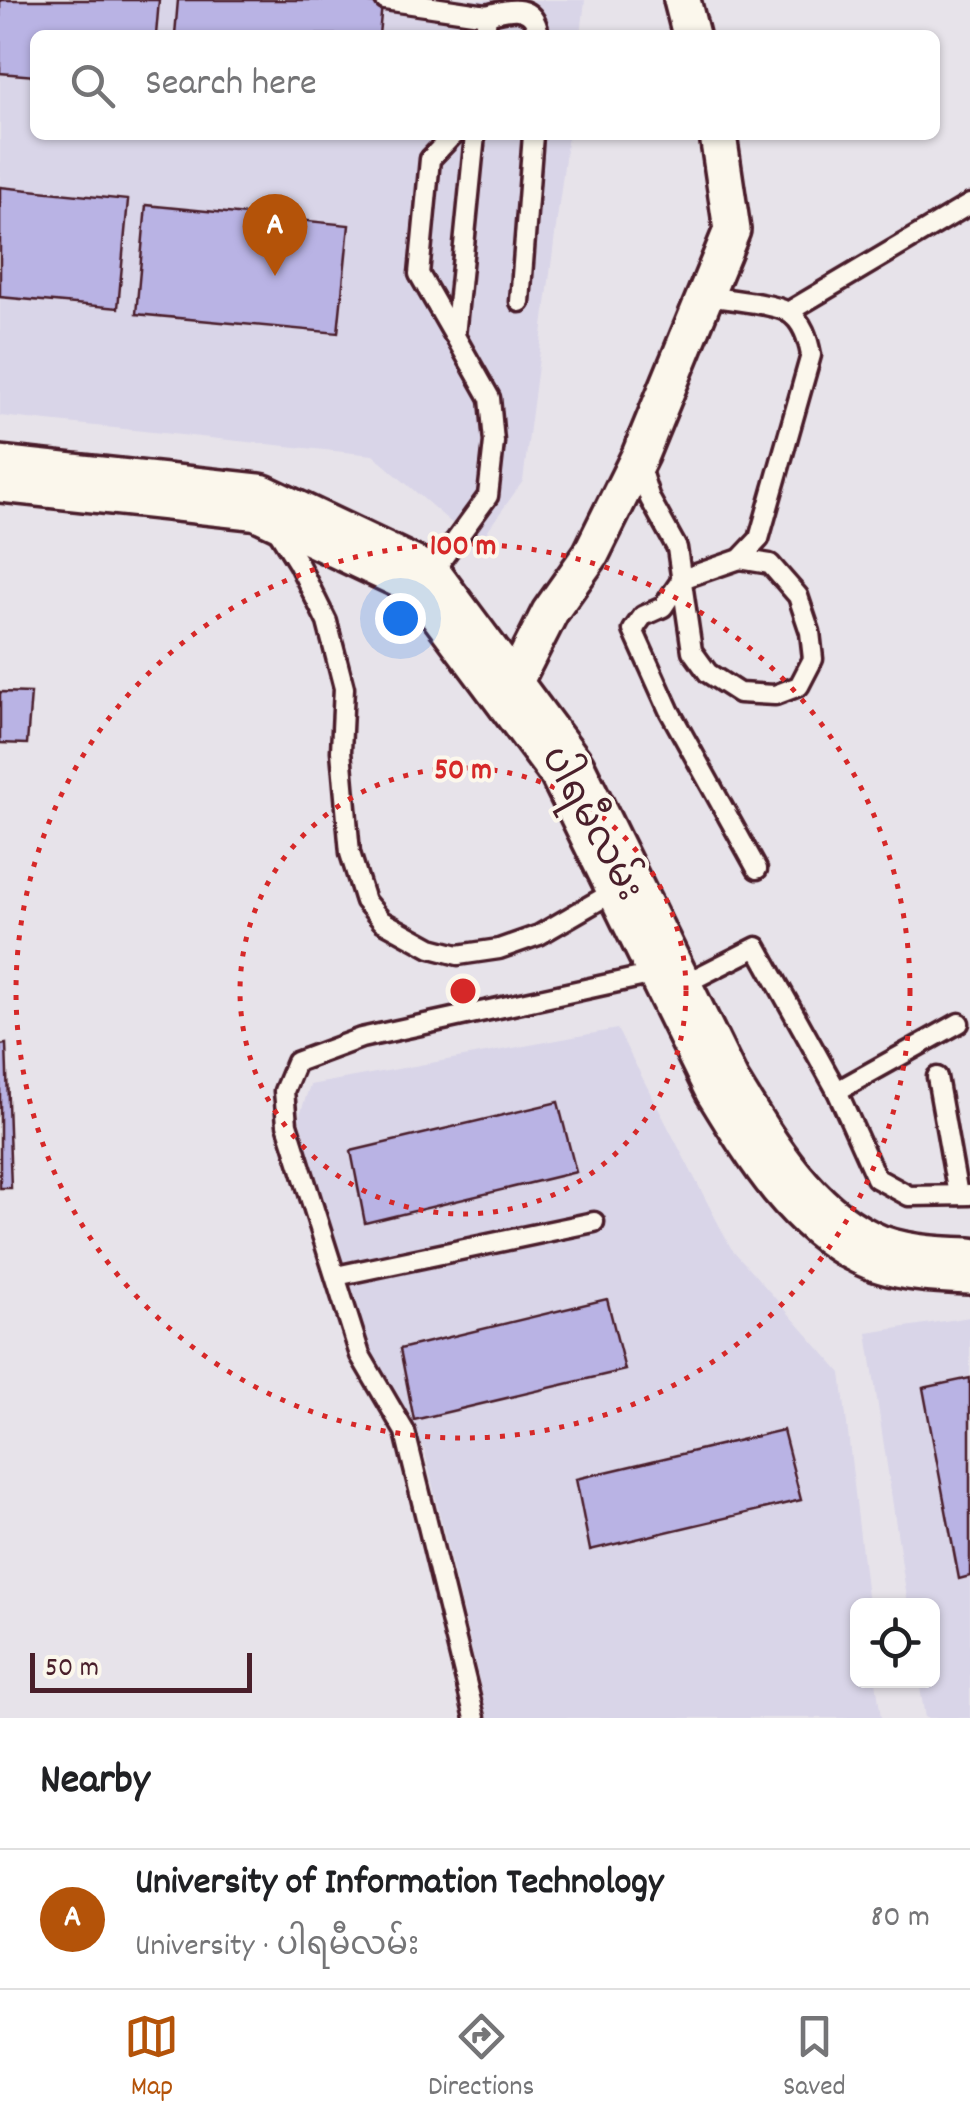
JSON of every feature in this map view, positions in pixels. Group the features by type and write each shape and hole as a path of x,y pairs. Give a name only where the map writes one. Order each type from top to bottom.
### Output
{"main road":[{"name":"ပါရမီလမ်း","path":"0,474 259,502 426,581 567,770 722,1086 783,1176 816,1215 865,1248 921,1264 970,1266"}],"street":[{"path":"682,0 690,30"},
{"path":"509,693 550,612 592,554 640,455 732,230 719,140"}],"lane":[{"path":"385,0 487,15 510,9 526,12 537,21 538,30"},
{"path":"486,30 487,15"},
{"path":"426,581 488,496 494,442 490,398 419,274 430,159 448,140"},
{"path":"455,336 475,140"},
{"path":"520,302 533,140"},
{"path":"788,312 970,204"},
{"path":"706,296 788,312 802,325 811,355 759,539 740,558 682,579 663,607 642,616 633,630 669,710 757,869"},
{"path":"640,455 650,499 677,548 692,651 708,673 739,693 775,695 800,686 812,659 810,632 798,596 770,564 740,558"},
{"path":"259,502 298,563 326,622 344,688 342,751 350,853 364,901 382,921 432,948 458,955 499,949 539,935 624,885"},
{"path":"475,1718 406,1432 360,1355 288,1124 284,1091 296,1062 361,1038 670,980 757,947 838,1091 876,1178 909,1196 964,1195 937,1076"},
{"path":"838,1091 959,1023"},
{"path":"336,1276 594,1222"}],"shaded area":[{"path":"0,0 585,0 582,30 30,30 30,140 567,140 523,481 477,545 373,455 0,416"},
{"path":"617,1029 731,1248 841,1373 867,1598 850,1598 850,1688 877,1688 881,1718 488,1718 424,1449 374,1361 344,1286 299,1117 310,1085"},
{"path":"970,1317 970,1718 925,1718 920,1688 940,1688 940,1598 907,1598 867,1333"}],"building":[{"path":"0,0 159,0 156,30 30,30 30,76 0,73"},
{"path":"178,0 339,0 382,4 379,30 175,30"},
{"path":"0,187 128,200 118,308 0,297"},
{"path":"146,205 349,225 338,333 136,314"},
{"path":"0,692 31,693 27,744 0,743"},
{"path":"6,1044 11,1188 0,1188 0,1045"},
{"path":"558,1102 576,1172 365,1223 351,1151"},
{"path":"607,1299 625,1370 414,1420 400,1349"},
{"path":"970,1378 970,1576 959,1579 923,1388"},
{"path":"783,1430 801,1500 590,1550 576,1479"}],"place":[{"name":"University of Information Technology","path":"275,276"}]}
